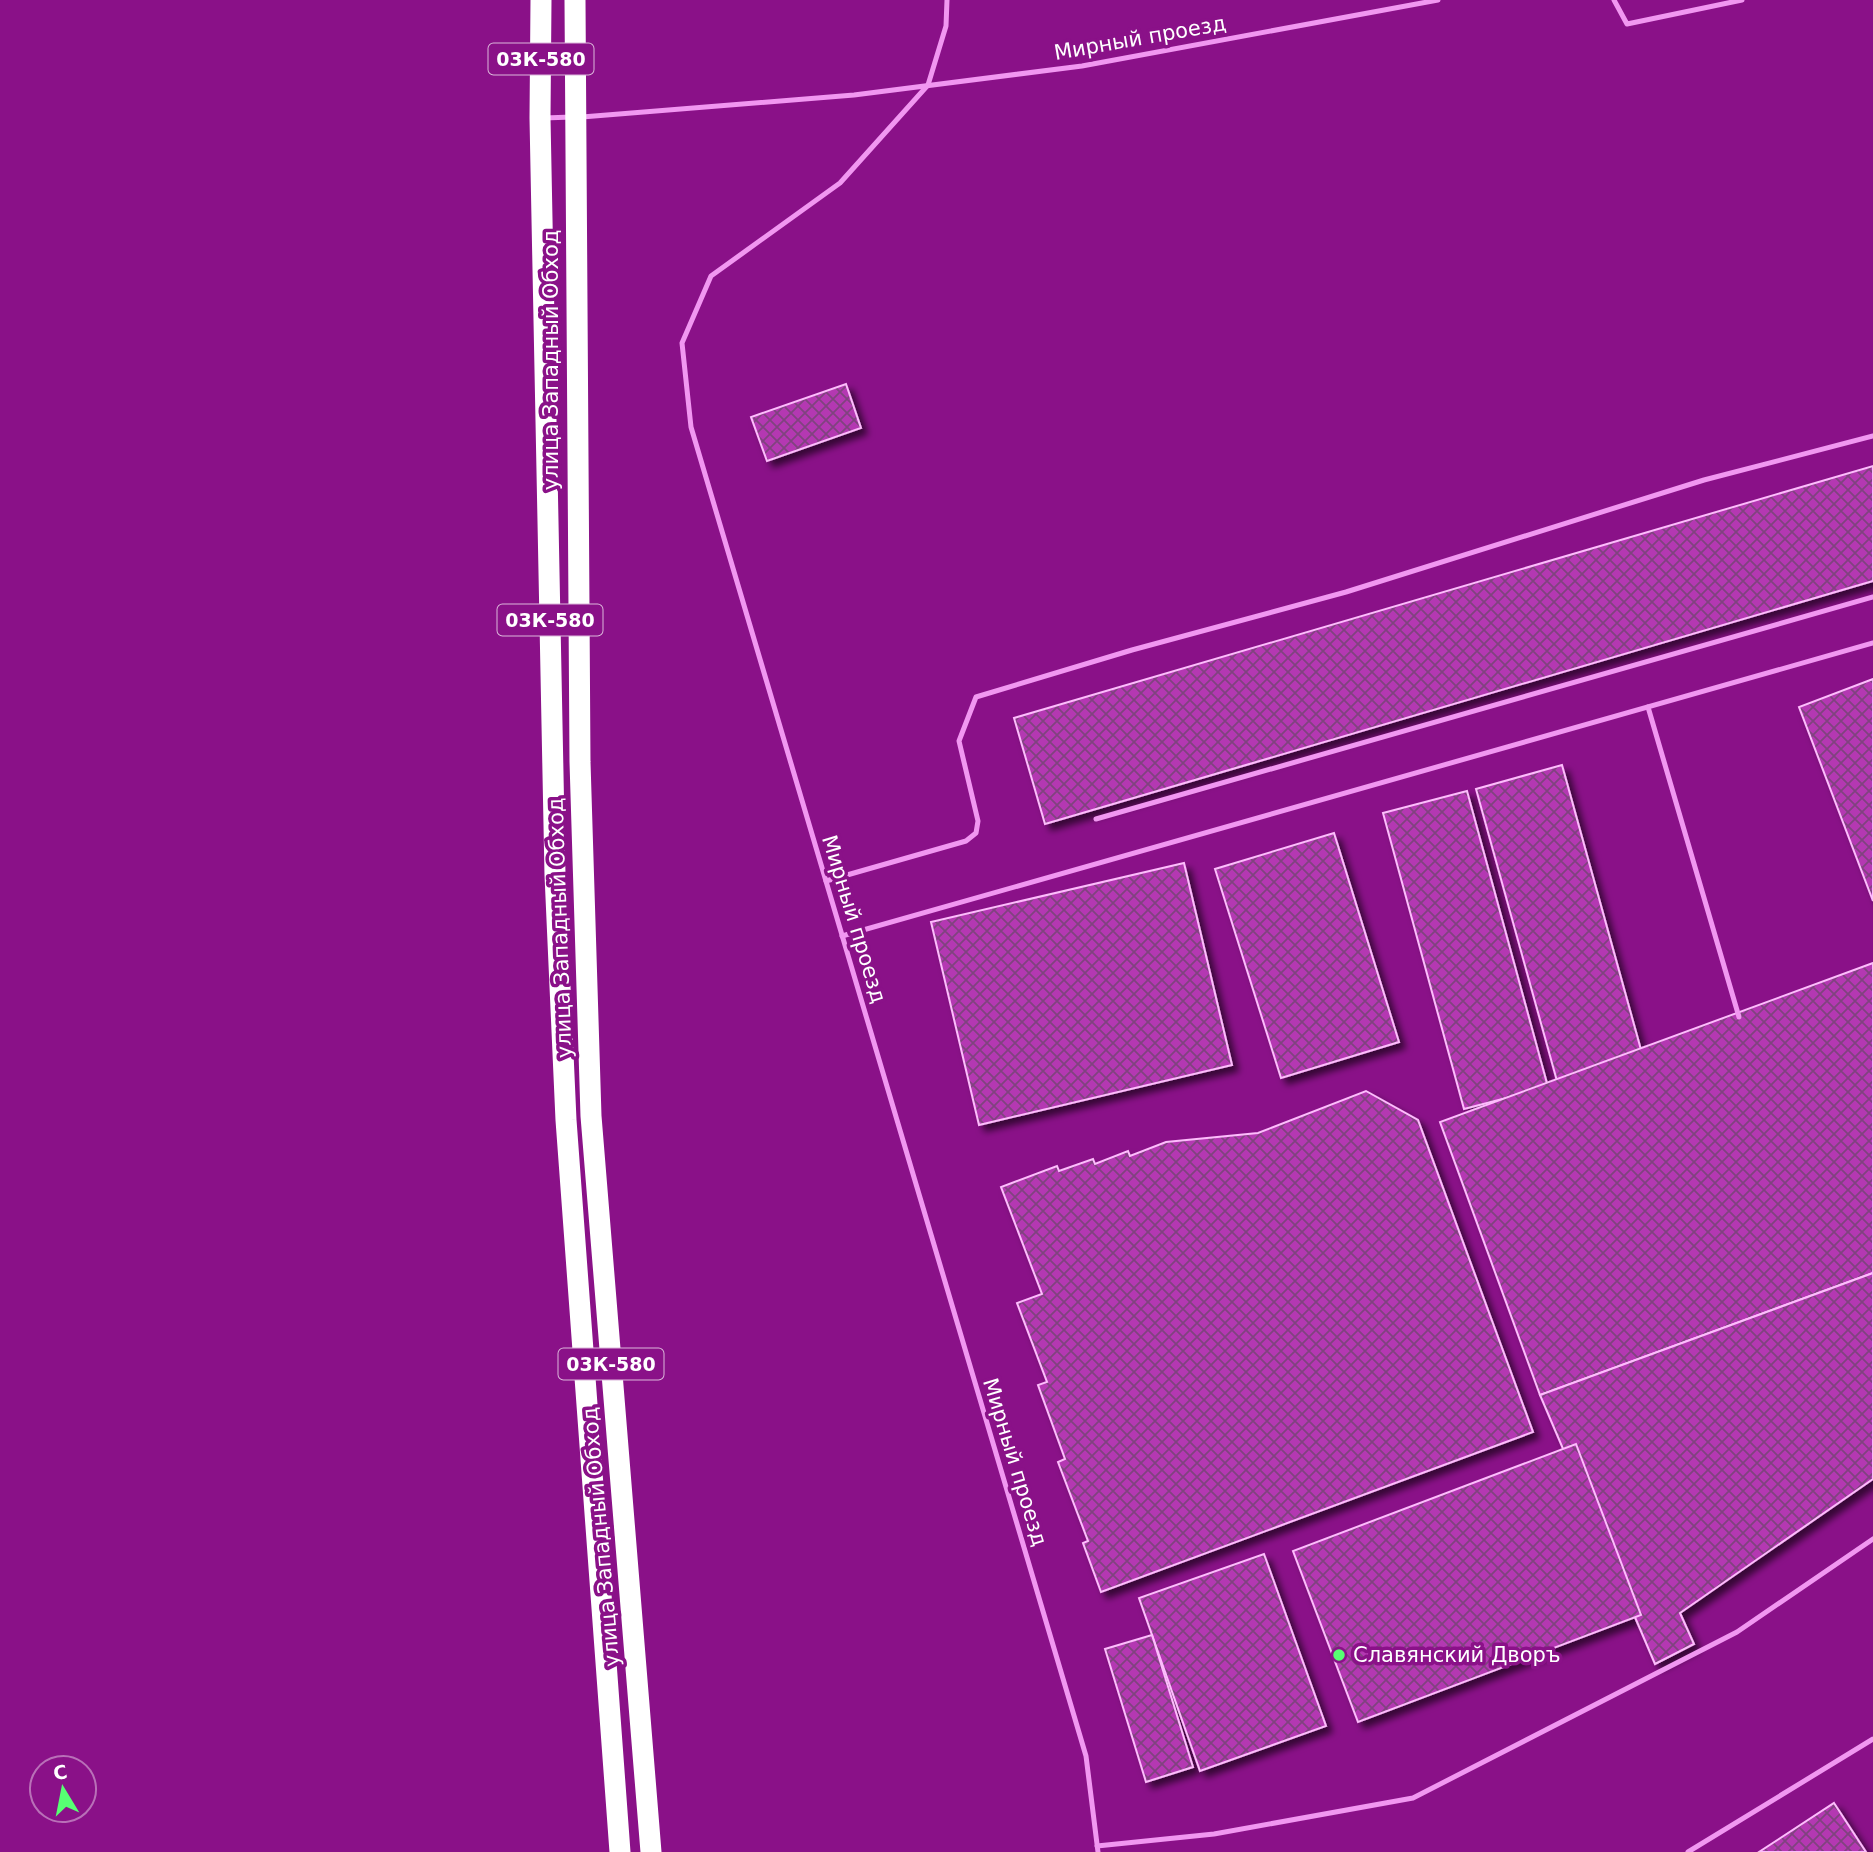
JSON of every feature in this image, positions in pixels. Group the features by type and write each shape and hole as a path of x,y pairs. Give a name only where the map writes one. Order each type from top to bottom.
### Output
{"highway":[{"name":"улица Западный Обход","path":"541,0 540,118 555,875 565,1107 620,1852"},
{"name":"улица Западный Обход","path":"575,0 580,775 591,1116 651,1852"}],"lane":[{"name":"Мирный проезд","path":"947,0 946,26 928,85 840,183 711,276 682,343 691,427 1087,1756 1098,1849"},
{"name":"Мирный проезд","path":"540,118 854,95 1082,66 1438,0"},
{"path":"1614,0 1627,24 1742,0"},
{"path":"826,881 966,841 976,833 978,821 959,741 975,697 1132,650 1346,593 1704,480 1873,436"},
{"path":"1096,819 1873,597"},
{"path":"842,936 1873,643"},
{"path":"1648,707 1739,1017"},
{"path":"1098,1849 1214,1835 1413,1798 1737,1632 1873,1539"},
{"path":"1688,1852 1873,1739"}],"building":[{"path":"846,384 861,428 767,461 751,417"},
{"path":"1873,466 1873,581 1045,824 1014,718"},
{"path":"1873,679 1873,901 1799,707"},
{"path":"1562,765 1643,1057 1557,1081 1476,789"},
{"path":"1467,791 1548,1087 1464,1109 1383,813"},
{"path":"1334,833 1399,1042 1281,1078 1215,869"},
{"path":"1184,863 1232,1065 979,1125 931,922"},
{"path":"1873,963 1873,1273 1540,1395 1440,1122"},
{"path":"1366,1091 1418,1120 1533,1432 1101,1592 1083,1543 1088,1541 1058,1462 1065,1459 1038,1385 1047,1382 1017,1303 1042,1294 1001,1187 1057,1166 1059,1171 1093,1159 1095,1164 1128,1151 1130,1156 1166,1142 1258,1133"},
{"path":"1873,1273 1873,1479 1680,1613 1694,1644 1655,1664 1540,1395"},
{"path":"1576,1444 1641,1615 1358,1722 1293,1551"},
{"path":"1264,1554 1326,1726 1200,1771 1139,1598"},
{"path":"1152,1635 1193,1767 1146,1782 1105,1649"},
{"path":"1834,1803 1866,1852 1759,1852"}],"place":[{"name":"Cлавянский Дворъ","path":"1339,1655"}]}
